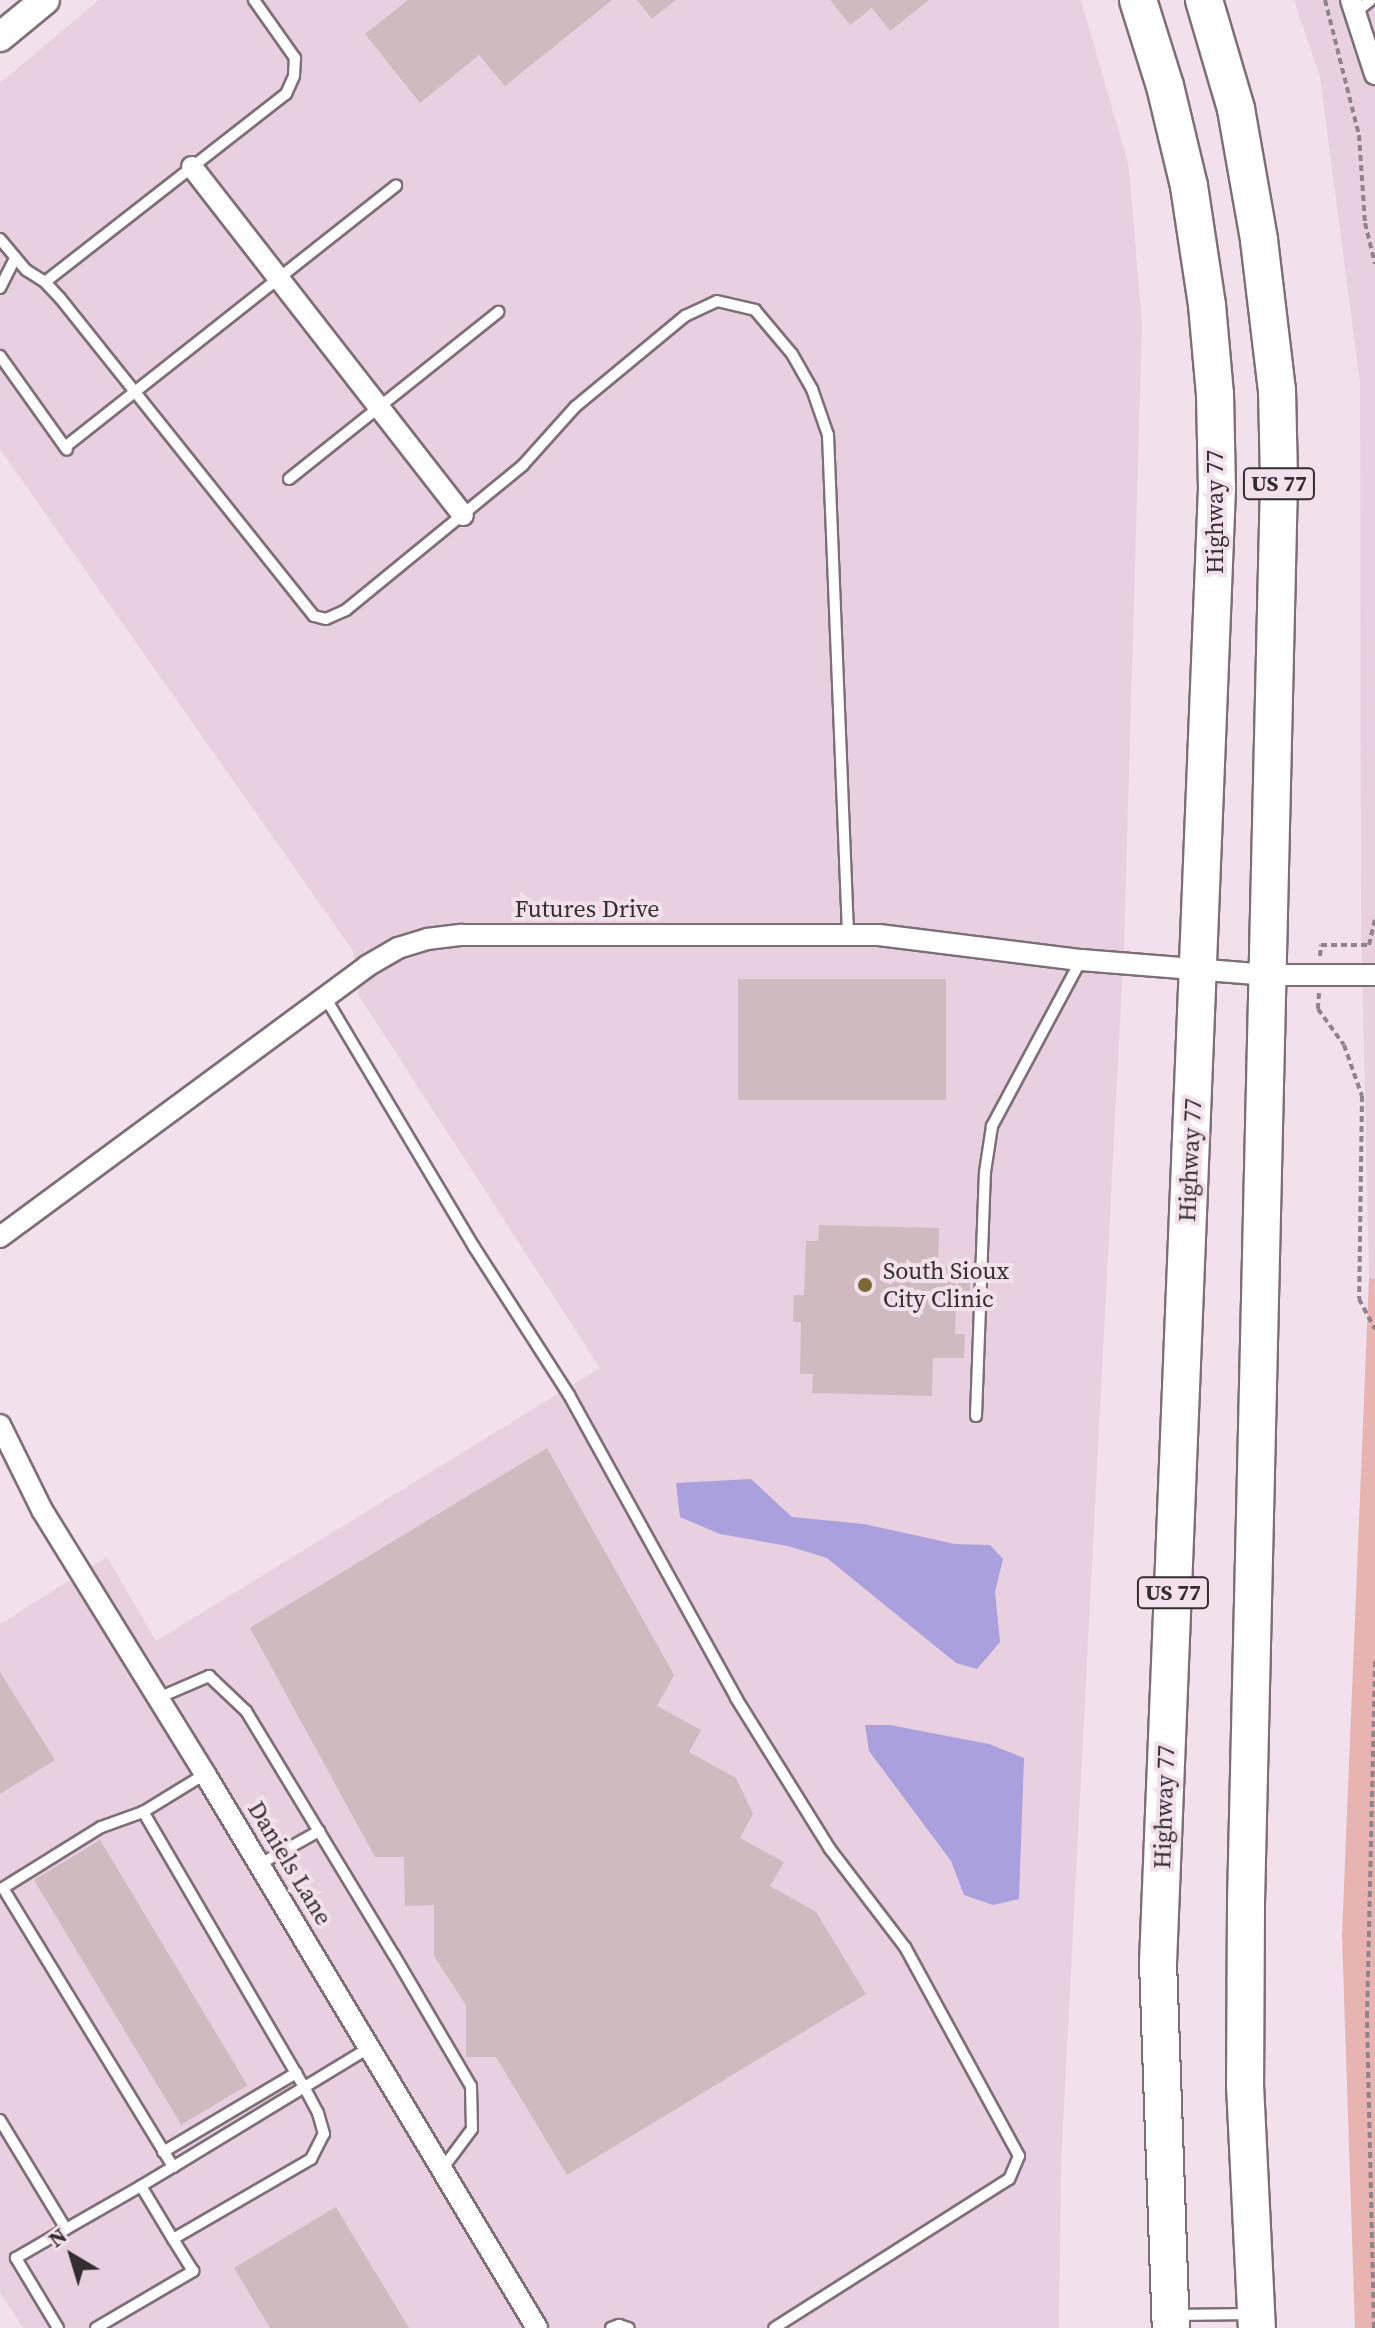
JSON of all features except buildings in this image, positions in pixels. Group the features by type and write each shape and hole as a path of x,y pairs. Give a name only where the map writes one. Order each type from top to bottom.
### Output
{"highway":[{"name":"Highway 77","path":"1138,0 1165,86 1189,186 1207,305 1215,394 1215,571 1158,1962 1170,2322"},
{"name":"US 77","path":"1204,0 1236,109 1259,240 1277,390 1279,481 1246,1905 1245,2085 1257,2321"}],"main road":[{"path":"0,37 45,0"}],"street":[{"path":"1359,4 1375,74"},
{"path":"192,167 463,515"},
{"name":"Futures Drive","path":"0,1237 325,997 398,948 444,936 848,934 930,939 1081,960 1268,975 1375,975"},
{"name":"Daniels Lane","path":"0,1425 42,1510 260,1864 537,2328"}],"lane":[{"path":"45,282 286,94 294,76 295,58 254,0"},
{"path":"0,356 67,450 135,392 396,186"},
{"path":"0,239 15,259 45,282 314,616 326,619 346,610 463,515 523,465 575,407 703,305 731,301 755,310 776,330 812,389 828,435 848,934"},
{"path":"0,288 15,259"},
{"path":"289,479 498,312"},
{"path":"976,1416 985,1172 992,1126 1081,960"},
{"path":"325,997 474,1247 569,1395 736,1698 830,1849 905,1947 1019,2156 1009,2179 774,2328"},
{"path":"158,1698 209,1676 246,1711 319,1831 471,2086 472,2129 443,2168"},
{"path":"173,2167 2,1889 101,1827 143,1812 205,1774"},
{"path":"143,1812 304,2087 318,2113 324,2134 311,2159 173,2239"},
{"path":"260,1864 319,1831"},
{"path":"58,2328 16,2258 370,2047"},
{"path":"163,2152 296,2073"},
{"path":"0,2120 66,2229"},
{"path":"96,2328 193,2271 141,2186"},
{"path":"1170,2322 1257,2321"},
{"path":"611,2328 619,2325 629,2328"}],"path":[{"path":"1325,0 1359,135 1365,223 1375,264"},
{"path":"1375,920 1369,945 1321,945 1318,1009 1344,1045 1362,1096 1359,1299 1375,1329"},
{"path":"1374,2328 1367,2017 1375,1659"}],"shaded area":[{"path":"99,0 1081,0 1129,167 1142,324 1124,945 1061,2164 1059,2328 23,2328 0,2292 0,1624 107,1557 156,1641 600,1368 359,996 353,951 0,449 0,83"},
{"path":"1294,0 1375,0 1375,1279 1369,1278 1361,911 1360,383 1320,77"},
{"path":"1369,1278 1375,1279 1375,2328 1355,2328 1342,1935"},
{"path":"751,1479 792,1517 864,1524 955,1544 990,1545 1003,1559 995,1592 1000,1642 977,1669 956,1663 827,1558 788,1546 720,1534 680,1517 676,1483"},
{"path":"865,1725 890,1725 989,1744 1024,1758 1019,1899 993,1905 964,1895 951,1861 869,1751"}],"place":[{"name":"South Sioux City Clinic","path":"865,1285"}]}
